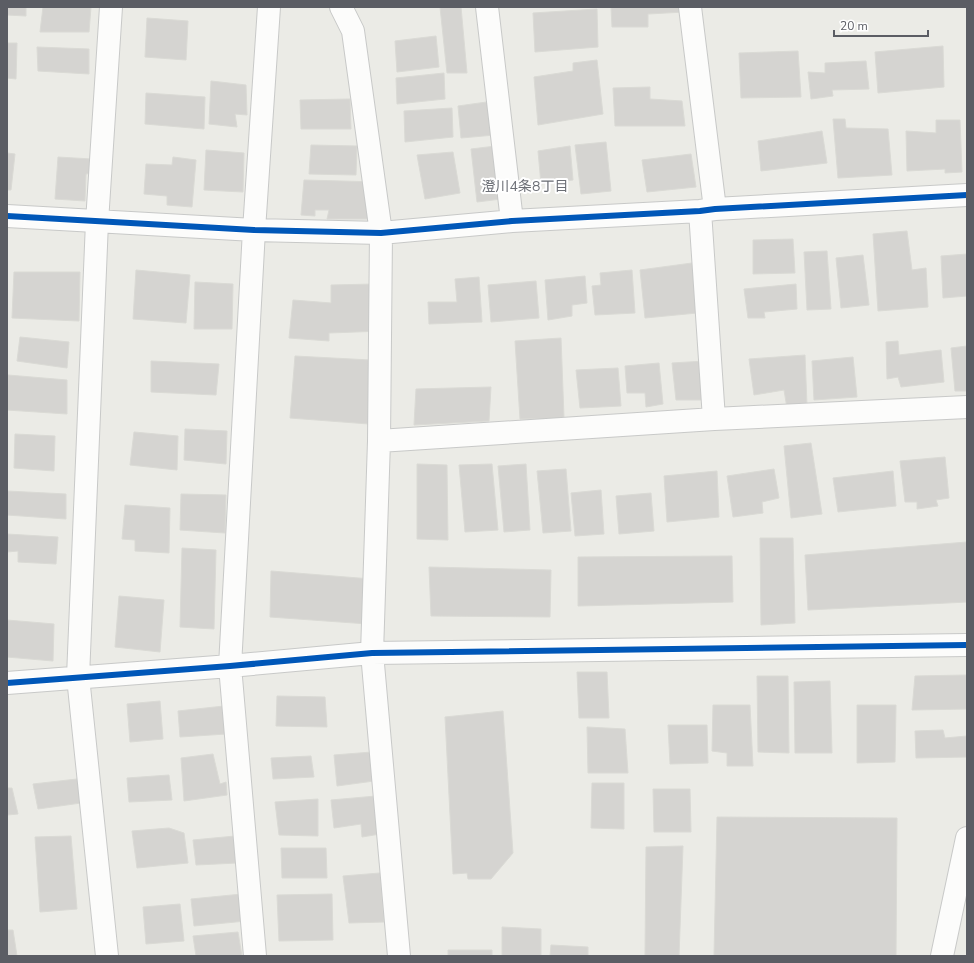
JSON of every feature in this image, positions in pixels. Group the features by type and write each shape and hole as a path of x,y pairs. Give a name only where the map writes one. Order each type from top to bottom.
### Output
{"street":[{"path":"107,956 78,677 97,222 111,7"},
{"path":"255,956 230,666 254,230 269,7"},
{"path":"341,7 353,31 381,233 379,441 372,652 399,956"},
{"path":"487,7 512,221"},
{"path":"690,7 707,210 714,419"},
{"path":"7,216 254,230 381,233 512,221 967,195"},
{"path":"379,441 714,419 967,406"},
{"path":"7,683 230,666 372,652 967,645"},
{"path":"942,956 967,838"}],"building":[{"path":"7,7 26,7 26,16 7,15"},
{"path":"43,7 91,7 89,32 40,32"},
{"path":"440,7 461,7 467,73 447,73"},
{"path":"611,7 684,7 684,12 648,14 648,27 612,27"},
{"path":"597,9 598,47 535,52 533,13"},
{"path":"147,18 188,21 186,60 145,57"},
{"path":"436,36 439,67 397,72 395,41"},
{"path":"7,43 17,43 16,79 7,78"},
{"path":"943,46 944,87 878,93 875,52"},
{"path":"37,47 89,49 89,74 38,71"},
{"path":"798,51 801,97 741,98 739,53"},
{"path":"597,60 603,114 538,125 534,77 573,71 573,63"},
{"path":"866,61 869,89 832,90 833,96 811,99 808,72 825,73 825,63"},
{"path":"444,73 445,99 397,104 396,78"},
{"path":"211,81 246,85 247,115 235,114 237,127 209,124"},
{"path":"650,87 650,99 682,101 685,126 615,126 613,88"},
{"path":"146,93 205,97 204,129 145,124"},
{"path":"350,99 351,129 301,129 300,100"},
{"path":"501,100 506,134 461,138 458,106"},
{"path":"452,108 453,137 405,142 404,111"},
{"path":"833,119 845,119 846,128 888,129 892,175 838,178"},
{"path":"936,120 960,120 962,172 945,173 945,169 907,171 906,131 936,133"},
{"path":"822,131 827,163 761,171 758,141"},
{"path":"606,142 611,191 581,194 575,145"},
{"path":"311,145 357,146 356,175 309,174"},
{"path":"504,145 509,198 477,202 471,149"},
{"path":"570,146 573,180 541,184 538,151"},
{"path":"206,150 244,153 243,192 204,190"},
{"path":"453,152 460,193 425,199 417,155"},
{"path":"7,153 15,154 11,190 7,190"},
{"path":"691,154 696,187 647,192 642,160"},
{"path":"58,157 91,159 92,173 86,174 85,201 55,199"},
{"path":"173,157 196,160 192,207 167,205 167,196 144,194 146,164 172,165"},
{"path":"304,180 379,182 375,219 327,219 329,210 315,210 315,216 301,215"},
{"path":"907,231 912,270 926,268 928,307 878,311 873,234"},
{"path":"793,239 795,273 753,274 753,240"},
{"path":"827,251 831,309 807,310 804,252"},
{"path":"967,254 967,296 943,298 941,256"},
{"path":"863,255 869,305 841,308 836,258"},
{"path":"692,263 697,313 645,318 640,270"},
{"path":"136,270 190,275 186,323 133,319"},
{"path":"632,270 635,313 595,315 592,286 601,285 600,273"},
{"path":"14,272 80,272 79,321 12,318"},
{"path":"585,276 587,303 572,305 572,316 548,320 545,280"},
{"path":"479,277 482,322 429,324 428,302 457,302 455,279"},
{"path":"536,281 539,318 491,322 488,285"},
{"path":"195,282 233,284 232,329 194,329"},
{"path":"375,284 382,331 329,333 329,341 289,338 293,300 331,303 331,285"},
{"path":"796,284 797,309 764,312 765,318 748,318 744,289"},
{"path":"20,337 69,342 67,368 17,361"},
{"path":"561,338 564,418 520,419 515,341"},
{"path":"898,341 899,355 941,350 944,382 901,387 898,377 887,379 886,342"},
{"path":"967,346 967,391 955,391 951,348"},
{"path":"805,355 807,406 787,408 784,390 754,395 749,359"},
{"path":"295,356 370,360 369,424 290,418"},
{"path":"853,357 857,397 814,400 812,361"},
{"path":"151,361 219,364 216,395 151,392"},
{"path":"705,361 709,400 676,400 672,363"},
{"path":"659,363 663,404 646,407 645,393 627,393 625,366"},
{"path":"618,368 621,406 580,408 576,370"},
{"path":"8,375 67,380 67,414 7,410"},
{"path":"491,387 489,421 414,425 416,389"},
{"path":"185,429 227,431 226,464 184,460"},
{"path":"134,432 178,436 177,470 130,465"},
{"path":"15,434 55,436 54,471 14,468"},
{"path":"811,443 822,514 791,518 784,446"},
{"path":"945,457 949,498 936,500 938,506 917,509 917,502 905,502 900,461"},
{"path":"417,464 447,465 448,540 417,539"},
{"path":"492,464 498,530 465,532 459,465"},
{"path":"526,464 530,530 504,532 498,466"},
{"path":"566,469 571,531 543,533 537,471"},
{"path":"774,469 779,498 762,502 763,513 733,517 727,476"},
{"path":"717,471 719,517 667,522 664,476"},
{"path":"893,471 896,506 838,512 833,478"},
{"path":"601,490 604,534 575,536 571,493"},
{"path":"7,491 66,494 66,519 7,515"},
{"path":"651,493 654,531 619,534 616,496"},
{"path":"181,494 226,495 225,533 180,530"},
{"path":"125,505 170,508 169,553 135,551 135,540 122,539"},
{"path":"7,534 58,537 56,564 18,562 18,551 7,552"},
{"path":"760,538 793,538 795,623 761,625"},
{"path":"967,542 967,602 808,610 805,555"},
{"path":"182,548 216,550 214,629 180,627"},
{"path":"732,556 733,602 578,606 578,557"},
{"path":"429,567 551,570 550,617 431,616"},
{"path":"271,571 371,579 368,624 270,617"},
{"path":"119,596 164,600 160,652 115,647"},
{"path":"7,620 54,624 53,661 7,657"},
{"path":"577,672 607,672 609,718 579,718"},
{"path":"967,675 967,709 912,710 915,676"},
{"path":"757,676 788,676 789,753 758,752"},
{"path":"830,681 832,753 795,753 794,682"},
{"path":"277,696 325,697 327,727 276,726"},
{"path":"160,701 163,739 130,742 127,704"},
{"path":"713,705 750,705 753,766 727,766 727,753 712,751"},
{"path":"857,705 896,705 895,762 857,763"},
{"path":"224,706 226,734 180,737 178,711"},
{"path":"503,711 513,853 491,879 468,879 467,873 453,874 445,717"},
{"path":"668,725 707,725 708,763 670,764"},
{"path":"587,727 625,729 628,773 588,773"},
{"path":"943,730 945,738 967,736 967,757 916,758 915,731"},
{"path":"372,752 374,781 337,786 334,755"},
{"path":"213,754 220,784 226,782 227,795 184,801 181,758"},
{"path":"311,756 314,777 273,779 271,758"},
{"path":"169,775 172,800 129,802 127,778"},
{"path":"77,779 81,803 38,809 33,784"},
{"path":"592,783 624,783 624,829 591,828"},
{"path":"7,788 12,788 18,814 7,815"},
{"path":"653,789 690,789 691,832 654,832"},
{"path":"376,796 380,834 362,837 361,824 334,828 331,800"},
{"path":"318,799 318,836 279,835 275,802"},
{"path":"717,817 897,818 896,956 714,956"},
{"path":"169,828 184,833 188,863 137,868 132,831"},
{"path":"71,836 77,909 40,912 35,837"},
{"path":"235,836 237,863 196,865 193,840"},
{"path":"683,846 679,956 645,956 646,847"},
{"path":"281,848 326,848 327,878 282,878"},
{"path":"380,873 384,922 349,923 343,876"},
{"path":"242,894 246,921 194,926 191,899"},
{"path":"332,894 333,940 279,941 277,895"},
{"path":"180,904 184,941 146,944 143,907"},
{"path":"502,927 541,929 541,956 502,956"},
{"path":"7,930 13,930 17,956 7,956"},
{"path":"238,932 242,956 196,956 193,936"},
{"path":"551,945 588,947 588,956 550,956"},
{"path":"448,950 492,950 492,956 448,956"}],"cycle path":[{"path":"7,216 254,230 381,233 512,221 967,195"},
{"path":"7,683 230,666 372,653 967,645"}],"district":[{"name":"澄川4条8丁目","path":"525,186"}]}
